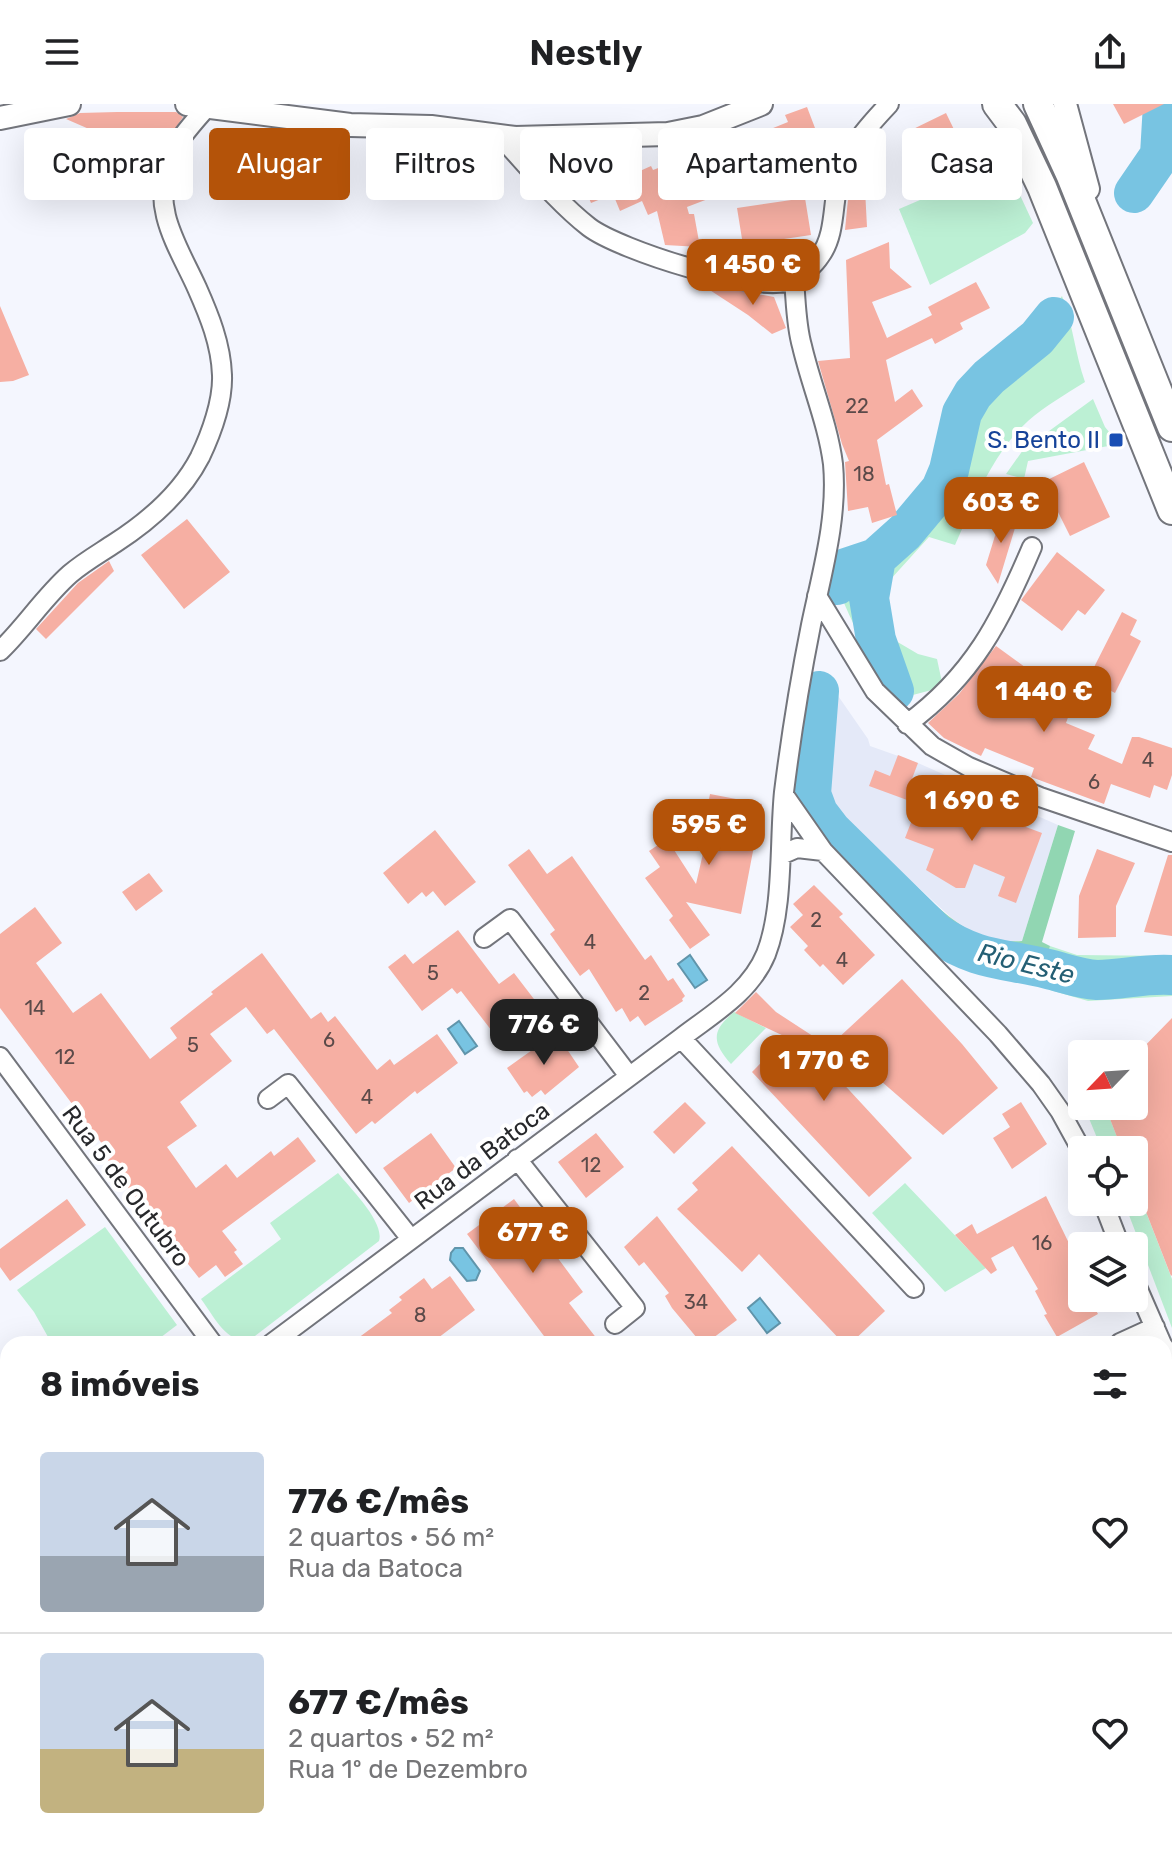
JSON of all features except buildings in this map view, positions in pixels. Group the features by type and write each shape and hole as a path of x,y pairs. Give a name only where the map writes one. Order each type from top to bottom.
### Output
{"main road":[{"path":"997,104 1012,124 1042,187 1172,510"},
{"path":"1038,104 1172,427"}],"street":[{"path":"0,118 69,104"},
{"path":"504,135 530,138 668,134 703,127 761,104"},
{"path":"504,140 590,227 620,244 647,255 727,277 775,284 794,280 819,258 826,246 842,169 851,152 889,104"},
{"path":"1065,104 1105,260"},
{"path":"0,651 70,574 166,504 188,477 209,433 222,378 219,349 197,287 168,230 162,193 170,159 189,128 197,105 280,110 350,125 440,128"},
{"name":"Rua da Batoca","path":"282,1336 681,1038 741,991 756,974 772,931 784,795 800,681 831,530 834,498 833,463 800,342 794,280"},
{"path":"907,724 952,686 987,640 1001,617 1032,547"},
{"path":"817,596 875,691 932,746 969,767 1040,797 1172,842"},
{"path":"784,795 823,851 998,1034 1041,1084 1074,1136"},
{"path":"781,855 797,848 823,851"},
{"path":"484,938 510,919 629,1076"},
{"path":"681,1038 914,1288"},
{"name":"Rua 5 de Outubro","path":"0,1057 207,1336"},
{"path":"268,1099 288,1084 411,1239"},
{"path":"517,1159 635,1308 615,1324"},
{"path":"1148,1312 1159,1336"}],"shaded area":[{"path":"834,690 870,746 918,763 1058,825 1022,941 1001,942 978,935 958,924 878,850 844,825 831,807 824,769"}],"green space":[{"path":"1022,199 1033,223 1025,233 930,285 899,209 920,200"},
{"path":"1062,296 1085,382 1041,410 1015,434 985,479 955,545 929,537 880,591 884,634 918,654 937,659 943,687 909,696 895,694 870,655 838,587 836,576 841,551 861,550 936,481 954,418 951,400 970,374 1042,321"},
{"path":"1093,399 1105,427 1119,444 1028,461 1024,479 1006,474 1023,450"},
{"path":"827,683 834,690 825,780 835,814 937,906 974,933 998,940 1022,941 1058,825 1075,831 1042,942 1050,946 1046,962 962,940 839,830 818,794 817,771"},
{"path":"1050,946 1077,955 1172,956 1172,971 1080,974 1046,962"},
{"path":"1054,976 1099,985 1172,980 1172,996 1088,1001 1050,990"},
{"path":"734,1012 766,1028 731,1064 720,1049 717,1037 721,1025"},
{"path":"1090,1120 1110,1120 1117,1136 1096,1136"},
{"path":"338,1173 372,1215 377,1224 379,1241 255,1336 232,1336 216,1321 201,1299 281,1239 270,1223"},
{"path":"905,1183 986,1268 945,1292 872,1213"},
{"path":"1129,1216 1148,1216 1172,1279 1172,1328 1148,1265 1148,1232 1135,1232"},
{"path":"105,1227 177,1325 163,1336 48,1336 17,1290"}],"water":[{"path":"690,955 707,980 695,988 678,964"},
{"path":"459,1021 477,1046 465,1054 448,1029"},
{"path":"455,1248 463,1248 480,1271 476,1280 467,1281 450,1260"},
{"path":"760,1298 780,1323 767,1333 748,1308"}],"waterway":[{"name":"Rio Este","path":"1134,193 1160,155 1163,104"},
{"name":"Rio Este","path":"894,691 876,640 869,598 876,558 905,532 941,489 949,470 962,413 973,394 1037,338 1054,317"},
{"path":"837,585 846,568 876,558"},
{"name":"Rio Este","path":"819,691 811,794 818,813 831,830 936,933 978,954 1085,978 1106,980 1172,975"}],"place":[{"name":"S. Bento II","path":"1116,440"}]}
